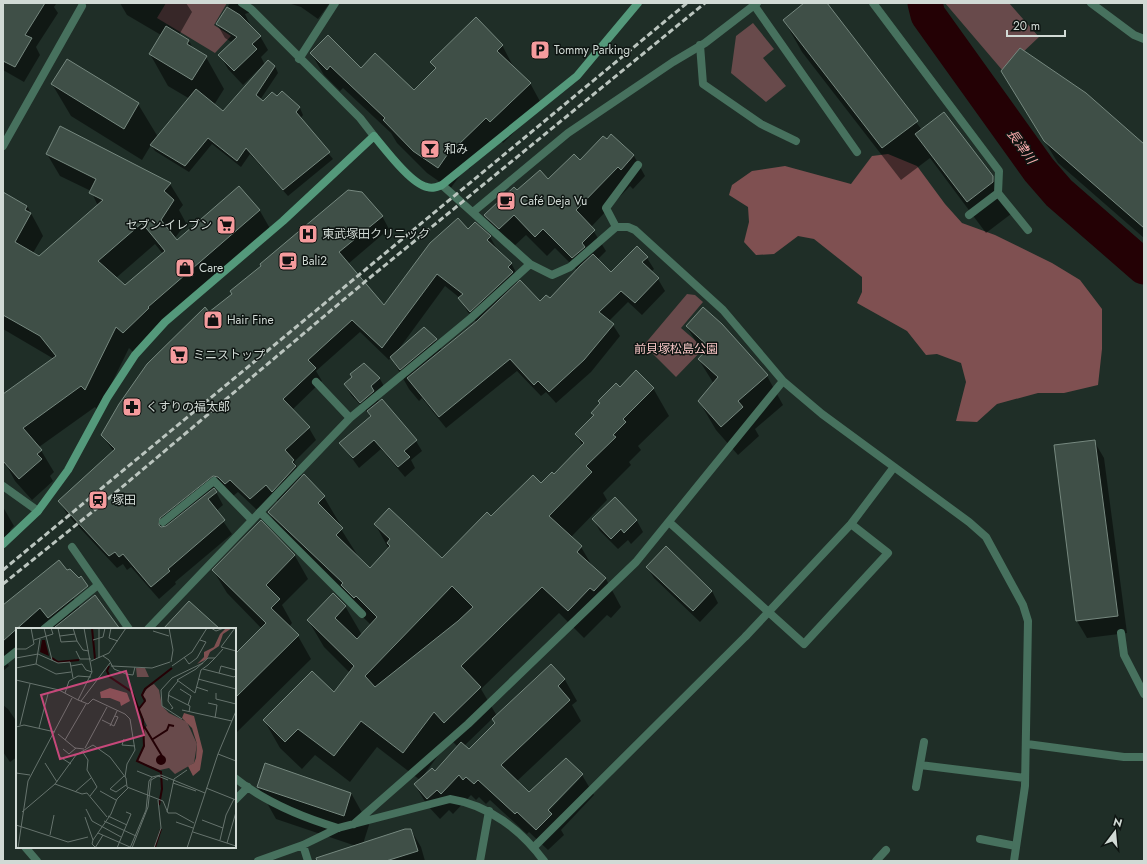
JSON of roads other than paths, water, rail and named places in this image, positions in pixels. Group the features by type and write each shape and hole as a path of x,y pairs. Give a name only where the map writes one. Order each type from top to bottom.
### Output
{"street":[{"path":"242,3 250,9 360,118 395,161 417,182 426,187 433,188 442,185 577,76 638,3"},
{"path":"299,59 336,3"},
{"path":"873,3 999,170 998,193 1028,230"},
{"path":"1091,3 1134,35 1144,39"},
{"path":"473,212 568,133 700,45 755,4 857,152"},
{"path":"3,146 83,5"},
{"path":"700,45 703,84 761,124 796,141"},
{"path":"3,544 38,511 68,470 107,398 135,355 165,322 283,221 374,136"},
{"path":"616,227 606,208 638,165"},
{"path":"442,185 530,264 545,273 552,275 570,267 616,227 635,230 723,310 783,380 822,414 969,522 986,537 1023,605 1028,621 1027,744 1025,778 1014,861"},
{"path":"969,215 998,193"},
{"path":"149,628 350,418 471,318 530,264"},
{"path":"354,824 468,724 636,562 783,380"},
{"path":"316,382 350,418"},
{"path":"534,848 769,613 851,524 894,467"},
{"path":"162,522 214,481 252,520"},
{"path":"3,486 38,511"},
{"path":"260,512 362,614"},
{"path":"669,522 804,644 888,553 851,524"},
{"path":"72,548 128,628"},
{"path":"45,628 98,585"},
{"path":"1121,633 1124,656 1144,694"},
{"path":"3,662 16,652"},
{"path":"916,787 924,742"},
{"path":"1027,744 1124,757 1144,757"},
{"path":"920,765 1025,778"},
{"path":"236,779 262,796 304,818 338,828"},
{"path":"236,799 248,787"},
{"path":"258,861 303,845 338,828 450,799 465,801 489,811 521,835 544,861"},
{"path":"480,861 489,811"},
{"path":"980,839 1016,846"},
{"path":"303,845 308,861"},
{"path":"26,848 37,861"},
{"path":"876,861 886,850"}],"waterway":[{"name":"長津川","path":"925,3 928,15 1039,170 1059,193 1144,267"}],"railway":[{"path":"3,570 687,3"},
{"path":"3,584 102,504 367,280 705,3"}],"place":[{"name":"Tommy Parking","path":"540,50"},
{"name":"和み","path":"430,149"},
{"name":"Café Deja Vu","path":"506,201"},
{"name":"セブン-イレブン","path":"226,225"},
{"name":"東武塚田クリニック","path":"308,234"},
{"name":"Bali2","path":"288,261"},
{"name":"Care","path":"185,268"},
{"name":"Hair Fine","path":"213,320"},
{"name":"ミニストップ","path":"179,355"},
{"name":"くすりの福太郎","path":"132,407"},
{"name":"塚田","path":"98,500"}],"park label":[{"name":"前貝塚松島公園","path":"676,349"}]}
